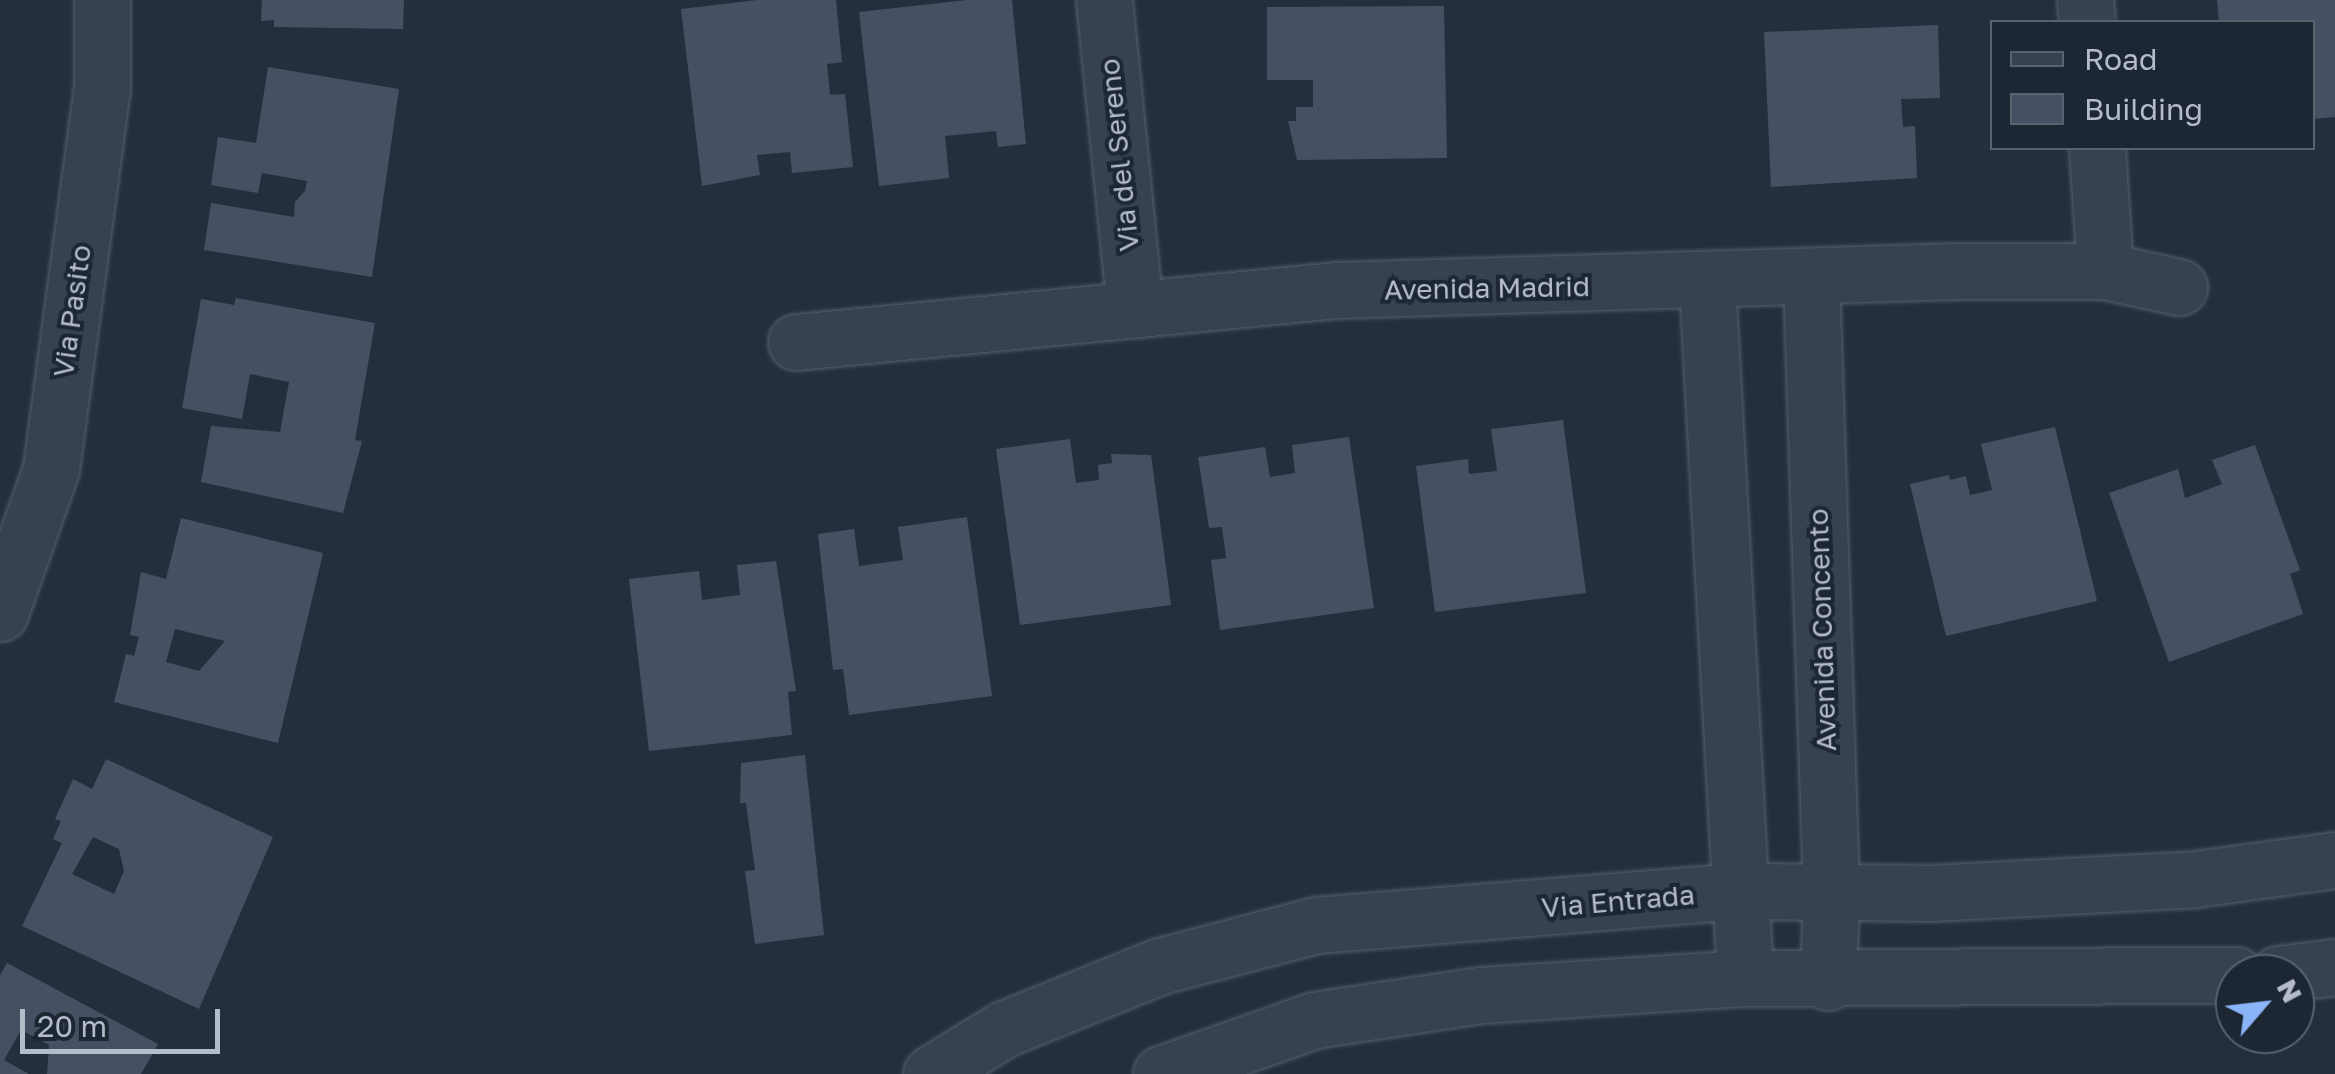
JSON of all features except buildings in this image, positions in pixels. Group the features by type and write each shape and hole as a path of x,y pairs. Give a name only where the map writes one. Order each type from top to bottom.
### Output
{"street":[{"name":"Via Pasito","path":"0,613 51,469 102,89 102,0"},
{"name":"Via del Sereno","path":"1104,0 1135,309"},
{"path":"2096,150 2104,271"},
{"name":"Avenida Madrid","path":"796,342 1336,290 2104,271 2179,287"},
{"name":"Avenida Concento","path":"1811,278 1831,892 1828,982"},
{"path":"1707,282 1745,978"},
{"name":"Via Entrada","path":"931,1074 1004,1029 1160,966 1316,925 1740,891 1831,892 2195,879 2335,860"},
{"path":"1162,1074 1314,1020 1481,995 1745,978 1828,982 2215,976"}]}
